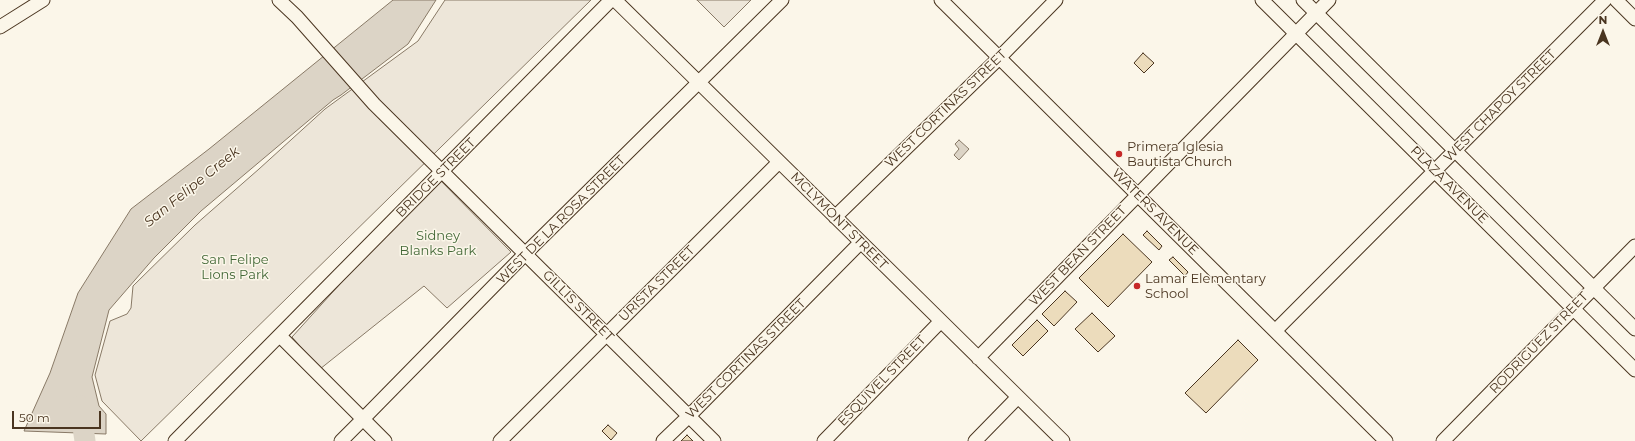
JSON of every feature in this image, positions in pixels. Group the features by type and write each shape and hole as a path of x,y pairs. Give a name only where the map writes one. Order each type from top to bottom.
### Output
{"street":[{"path":"0,27 43,0"},
{"name":"GILLIS STREET","path":"280,0 297,17 374,104 714,441"},
{"name":"BRIDGE STREET","path":"175,441 611,0"},
{"name":"MCLYMONT STREET","path":"615,0 1063,441"},
{"name":"WEST DE LA ROSA STREET","path":"341,441 364,420 525,254 782,0"},
{"name":"WATERS AVENUE","path":"941,0 1386,441"},
{"name":"WEST CORTINAS STREET","path":"835,217 1000,58 1056,0"},
{"name":"PLAZA AVENUE","path":"1262,0 1635,370"},
{"path":"1303,0 1635,329"},
{"name":"WEST BEAN STREET","path":"978,358 1329,0"},
{"name":"WEST CHAPOY STREET","path":"1275,331 1606,0"},
{"path":"1616,0 1635,19"},
{"name":"URISTA STREET","path":"500,441 779,162"},
{"name":"WEST CORTINAS STREET","path":"663,441 861,242"},
{"name":"RODRIGUEZ STREET","path":"1443,441 1635,246"},
{"name":"ESQUIVEL STREET","path":"824,441 941,321"},
{"path":"280,336 385,441"},
{"path":"975,441 1018,397"}],"green space":[{"name":"San Felipe Lions Park","path":"445,0 591,0 141,441 102,401 95,375 110,321 127,314 131,308 133,286 195,225 325,109 418,41"},
{"path":"697,0 751,0 724,27"},
{"name":"Sidney Blanks Park","path":"437,177 511,252 447,308 424,286 320,369 292,337"}],"water":[{"path":"393,0 436,0 408,44 333,100 201,211 154,258 109,310 92,377 99,406 106,414 106,434 24,431 50,373 78,293 131,209 209,149"},
{"path":"959,140 969,149 959,160 954,155 959,149 955,144"}],"building":[{"path":"1143,53 1154,63 1144,73 1134,63"},
{"path":"1147,231 1162,246 1159,250 1143,235"},
{"path":"1123,234 1152,262 1108,307 1079,278"},
{"path":"1173,257 1188,272 1185,276 1169,260"},
{"path":"1065,291 1077,302 1054,326 1042,314"},
{"path":"1092,313 1115,336 1098,352 1075,329"},
{"path":"1037,320 1048,331 1023,356 1012,345"},
{"path":"1238,340 1258,360 1206,413 1185,393"},
{"path":"608,425 617,433 611,440 602,431"},
{"path":"687,435 693,441 681,441"}],"waterway":[{"name":"San Felipe Creek","path":"80,406 85,441"}],"place":[{"name":"Primera Iglesia Bautista Church","path":"1119,154"},
{"name":"Lamar Elementary School","path":"1137,286"}]}
